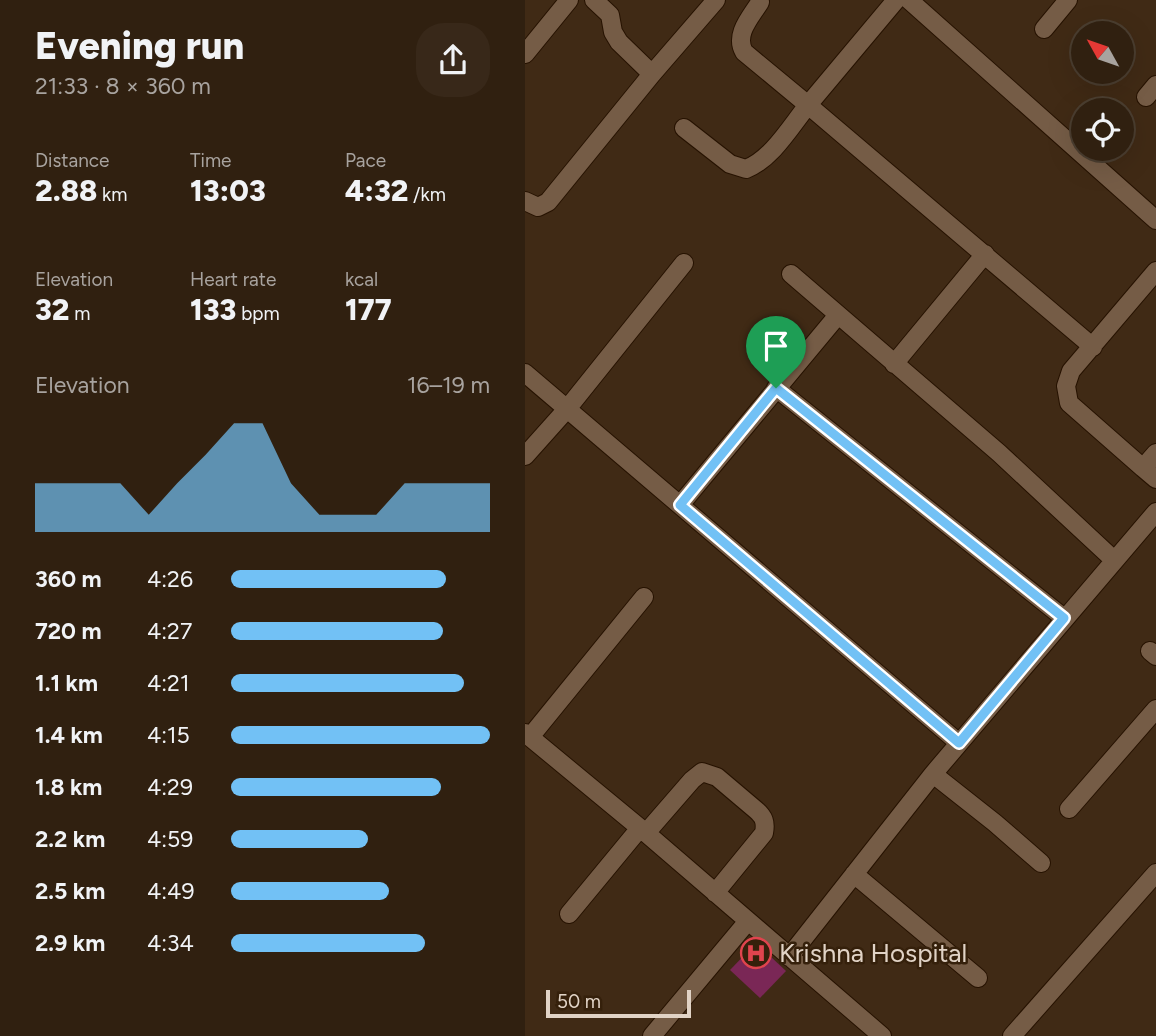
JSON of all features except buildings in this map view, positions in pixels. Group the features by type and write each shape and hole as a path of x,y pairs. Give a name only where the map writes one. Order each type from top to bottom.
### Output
{"street":[{"path":"525,54 569,0"},
{"path":"594,0 610,15 613,32 619,42 652,74"},
{"path":"525,201 538,207 548,202 716,0"},
{"path":"684,128 730,164 746,169 760,161 895,0"},
{"path":"909,0 1156,220"},
{"path":"1044,29 1068,0"},
{"path":"756,1 740,37 744,52 1093,347"},
{"path":"894,364 985,254"},
{"path":"525,456 567,409 684,263"},
{"path":"1156,271 1067,379 1066,395 1069,402 1150,474 1156,453"},
{"path":"791,274 999,453 1114,560"},
{"path":"680,505 838,315"},
{"path":"525,373 959,743"},
{"path":"776,388 1064,618"},
{"path":"789,957 933,774 1156,512"},
{"path":"644,597 527,735 643,830 882,1036"},
{"path":"1069,809 1156,709"},
{"path":"569,914 643,830 702,772 717,777 762,815 765,824 764,833 715,893"},
{"path":"933,774 995,822 1041,863"},
{"path":"1012,1036 1156,873"},
{"path":"854,874 978,978"},
{"path":"652,1036 748,921"}],"place":[{"name":"Krishna Hospital","path":"756,953"}],"route":[{"path":"776,388 1064,618 959,743 680,505 776,388"}]}
